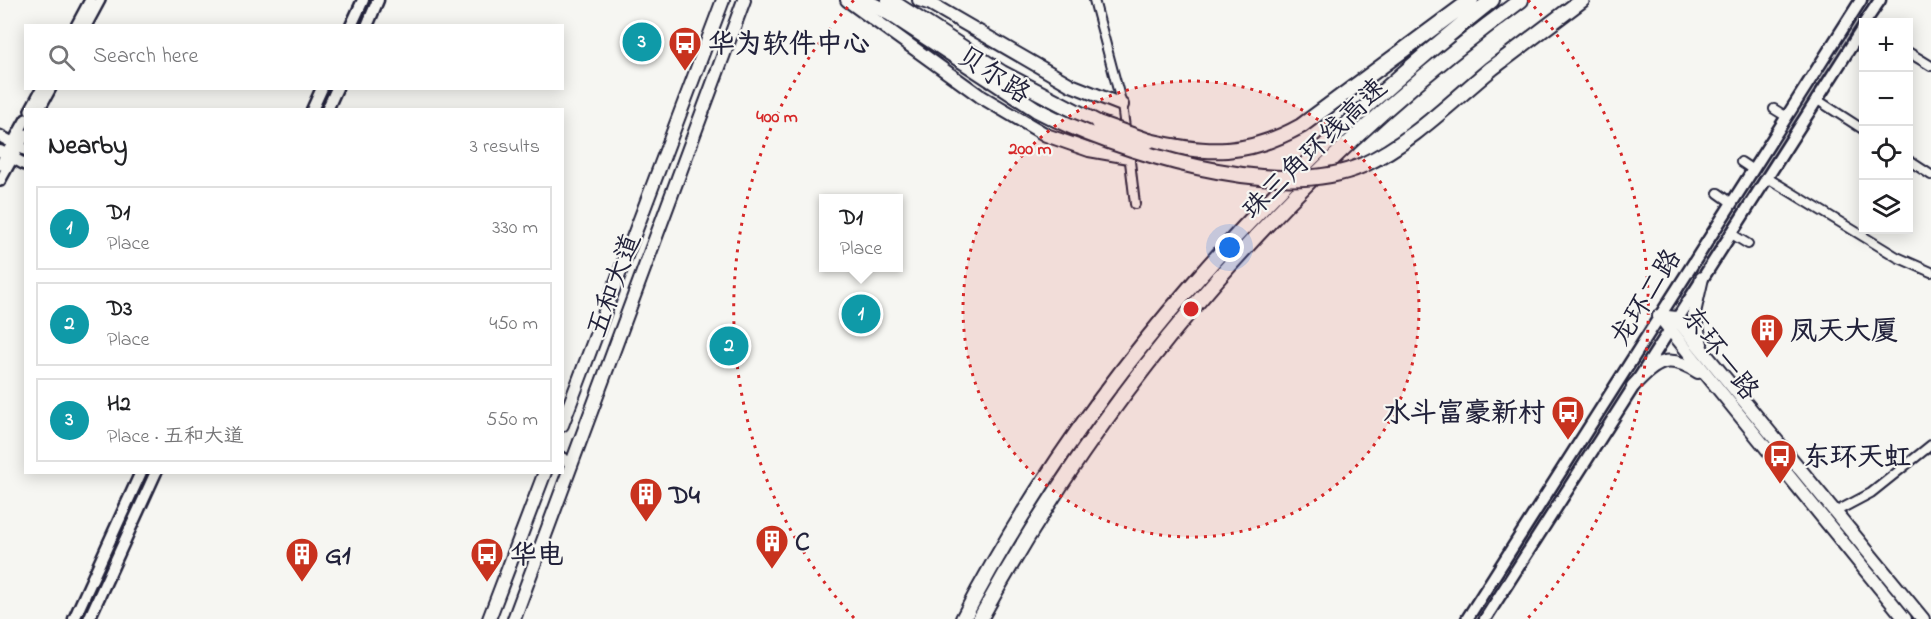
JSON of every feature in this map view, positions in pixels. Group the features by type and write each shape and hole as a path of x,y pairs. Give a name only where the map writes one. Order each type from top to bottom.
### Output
{"highway":[{"path":"889,0 1002,73 1098,123 1149,141 1200,151 1225,152 1255,147 1279,138 1315,117 1471,0"},
{"name":"珠三角环线高速","path":"963,619 1022,517 1072,440 1183,298 1229,244 1313,156 1398,76 1492,0"},
{"name":"珠三角环线高速","path":"980,619 1035,522 1059,486 1146,365 1193,307 1281,209 1332,160 1394,103 1521,0"},
{"path":"865,1 1037,110 1068,126 1144,154 1256,176 1308,178 1362,166 1384,154 1582,0"}],"main road":[{"path":"352,24 363,0"},
{"path":"368,24 378,0"},
{"name":"五和大道","path":"564,420 705,40 723,0"},
{"name":"贝尔路","path":"847,0 980,96 1046,135 1089,150 1129,157"},
{"name":"贝尔路","path":"919,0 931,4 1071,85 1122,105"},
{"name":"龙环二路","path":"1467,619 1861,0"},
{"name":"龙环二路","path":"1868,18 1880,0"},
{"name":"五和大道","path":"565,461 611,361 744,3"},
{"name":"龙环二路","path":"1485,619 1859,32"},
{"path":"313,108 321,90"},
{"path":"328,108 336,90"},
{"path":"0,136 19,146"},
{"path":"6,155 24,164"},
{"path":"1702,278 1696,294 1694,318 1707,356"},
{"name":"东环一路","path":"1659,316 1676,318 1923,619"},
{"name":"东环一路","path":"1659,316 1668,331 1905,619"},
{"path":"1633,386 1652,367 1671,360 1691,368 1710,382"},
{"path":"564,411 571,401"},
{"path":"74,619 140,474"},
{"path":"89,619 155,474"},
{"path":"532,509 536,474"},
{"path":"489,619 544,474"},
{"name":"五和大道","path":"514,619 561,474"}],"street":[{"path":"77,24 90,0"},
{"path":"87,24 100,0"},
{"path":"1094,0 1122,105 1136,204"},
{"path":"1913,55 1931,66"},
{"path":"31,108 41,90"},
{"path":"40,108 50,90"},
{"path":"1816,99 1859,127"},
{"path":"1774,109 1787,117"},
{"path":"0,165 6,155 19,146 24,127"},
{"path":"0,181 6,155"},
{"path":"1741,162 1753,170"},
{"path":"1913,163 1931,175"},
{"path":"1766,177 1891,254 1931,272"},
{"path":"1718,193 1732,202"},
{"path":"1730,233 1748,244"},
{"path":"1835,512 1871,493 1931,445"}],"shaded area":[{"path":"1868,0 1872,0 1682,298 1680,295"},
{"path":"1651,341 1654,343 1478,619 1475,619"}],"place":[{"name":"H2","path":"642,42"},
{"name":"华为软件中心","path":"685,72"},
{"name":"D1","path":"861,314"},
{"name":"D3","path":"729,346"},
{"name":"凤天大厦","path":"1767,359"},
{"name":"水斗富豪新村","path":"1568,441"},
{"name":"东环天虹","path":"1780,485"},
{"name":"D4","path":"646,523"},
{"name":"C","path":"772,570"},
{"name":"G1","path":"302,583"},
{"name":"华电","path":"487,583"}]}
